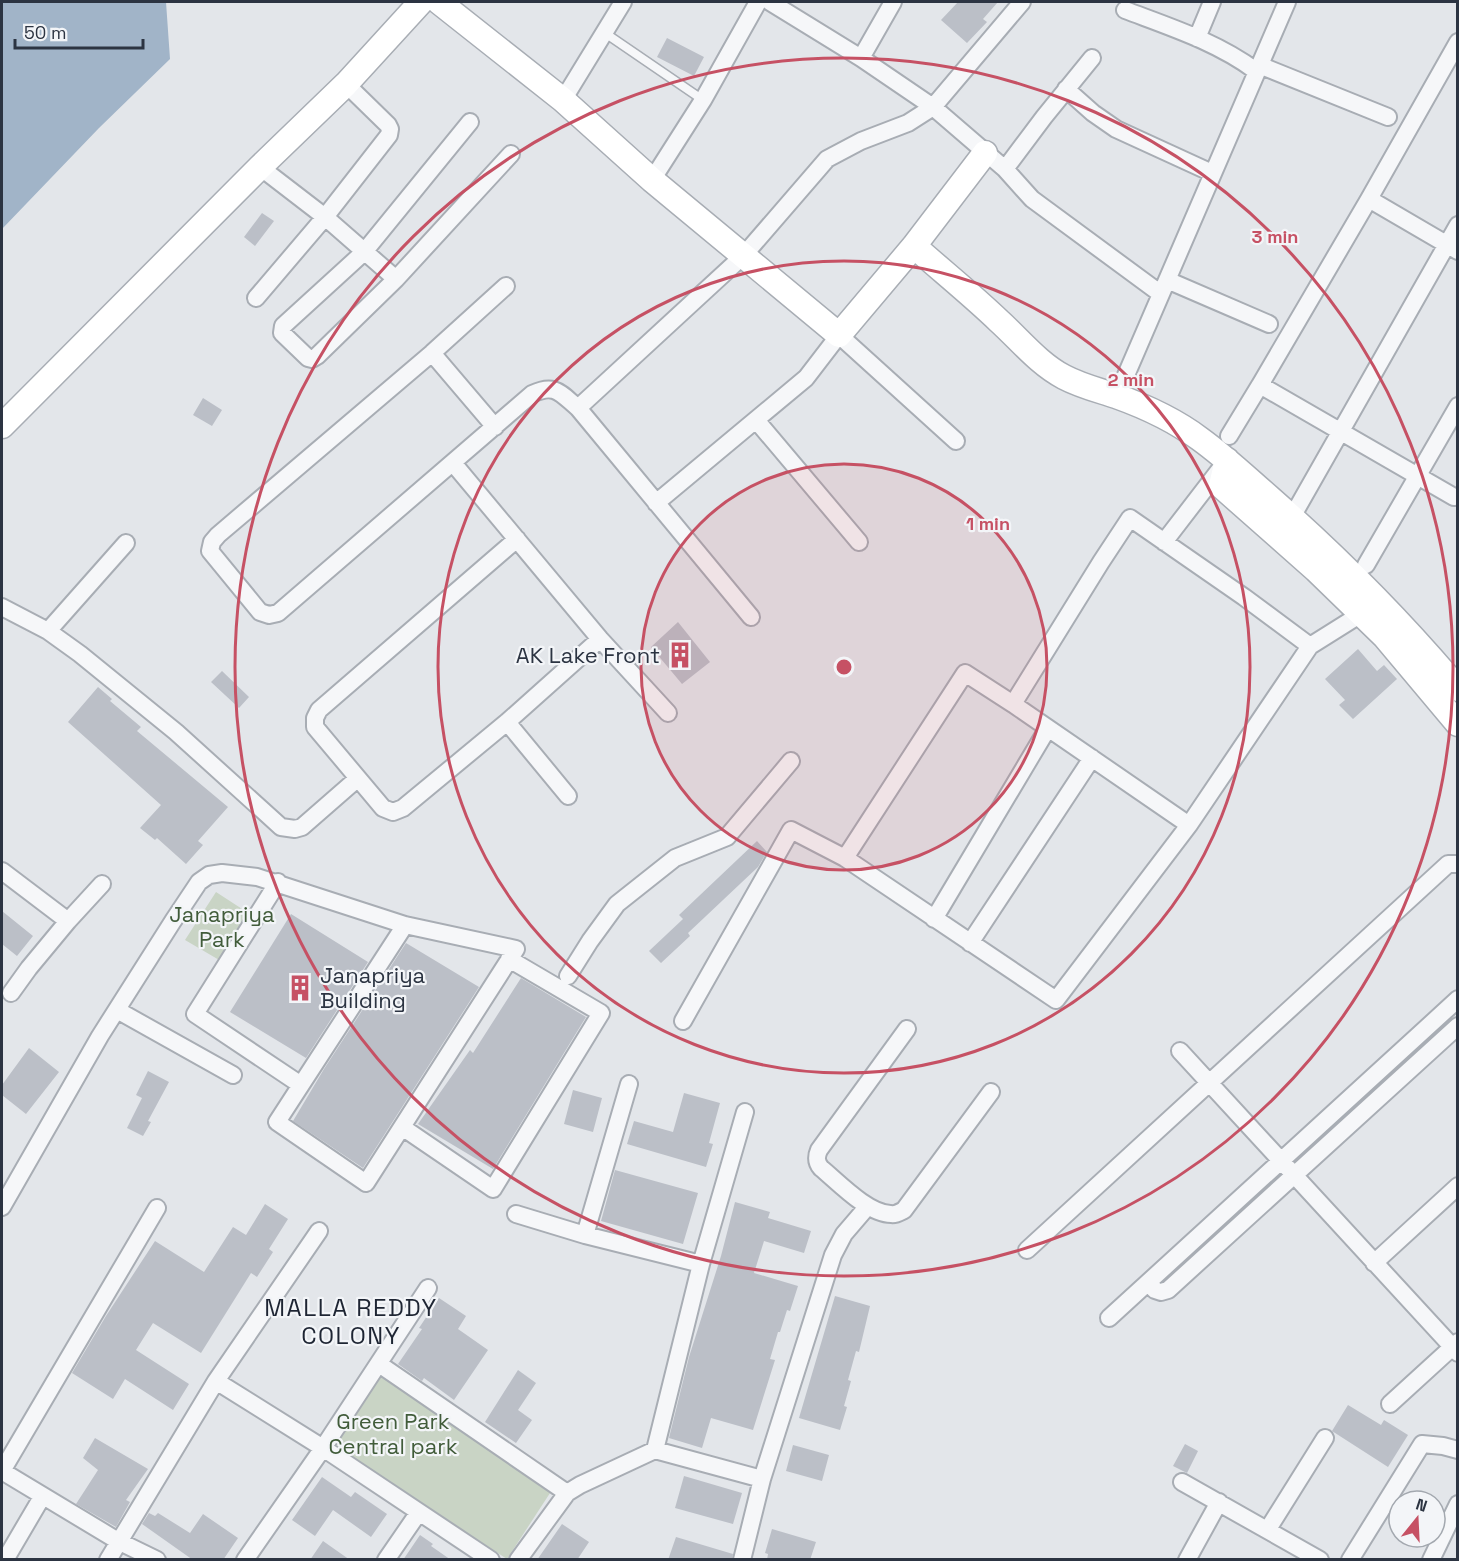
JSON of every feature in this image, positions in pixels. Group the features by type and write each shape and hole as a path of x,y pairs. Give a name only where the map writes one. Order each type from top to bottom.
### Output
{"street":[{"path":"2,426 346,84 421,2"},
{"path":"439,2 562,100 652,180 839,335 956,441"},
{"path":"562,100 623,2"},
{"path":"652,180 703,100 758,2"},
{"path":"770,2 861,58 933,107 1005,169 1032,199 1164,287 1269,324"},
{"path":"861,58 893,2"},
{"path":"578,408 744,255 827,159 861,141 908,123 933,107 1022,2"},
{"path":"1197,38 1212,2"},
{"path":"1117,396 1287,2"},
{"path":"1125,10 1197,38 1258,68 1388,117"},
{"path":"1229,436 1369,200 1458,42"},
{"path":"1005,169 1092,58"},
{"path":"256,298 325,217 389,135 390,129 346,84"},
{"path":"1066,89 1093,113 1116,129 1212,173"},
{"path":"471,122 364,252 283,326 282,333 308,358 318,356 396,279 510,154"},
{"path":"656,503 806,378 914,246 985,153"},
{"path":"260,168 325,217 396,279"},
{"path":"1369,200 1452,247"},
{"path":"1292,517 1339,431 1452,247 1458,225"},
{"path":"914,246 1044,364 1071,380 1117,396 1166,418 1227,460 1292,517 1369,607 1403,657 1458,724"},
{"path":"506,286 432,353 218,535 212,542 210,551 260,612 269,615 278,613 532,394 544,388 558,391 578,408 751,617"},
{"path":"432,353 495,428"},
{"path":"1260,385 1454,497"},
{"path":"1366,565 1458,406"},
{"path":"756,420 859,542"},
{"path":"1164,542 1227,460"},
{"path":"1227,460 1221,486 1316,570 1369,607 1405,627 1458,689"},
{"path":"453,463 600,639 668,714"},
{"path":"1013,704 1130,518 1310,646"},
{"path":"517,538 320,710 315,718 315,727 357,779 383,808 393,812 403,808 507,722 600,639"},
{"path":"48,631 126,543"},
{"path":"683,1021 791,830 845,858 1056,1000 1189,825 1310,646 1369,607"},
{"path":"7,610 48,631 81,654 176,732 281,827 295,830 302,827 357,779"},
{"path":"845,858 965,673 1189,825"},
{"path":"507,722 568,796"},
{"path":"934,919 1048,728"},
{"path":"970,944 1092,758"},
{"path":"568,976 617,904 675,858 726,837 791,761"},
{"path":"1027,1250 1448,864 1458,864"},
{"path":"2,871 68,921"},
{"path":"3,1200 117,1010 199,882 209,875 222,873 278,882 405,925 516,949 366,1182 277,1122 405,925"},
{"path":"278,882 195,1014 301,1084"},
{"path":"12,993 29,968 102,884"},
{"path":"402,1126 492,1189 601,1013 509,959"},
{"path":"1109,1318 1458,999"},
{"path":"117,1010 233,1075"},
{"path":"1148,1283 1155,1290 1161,1292 1168,1290 1458,1026"},
{"path":"907,1029 816,1156 817,1164 821,1168 868,1206 884,1214 894,1215 904,1210 991,1092"},
{"path":"1180,1051 1374,1263 1456,1348 1390,1404"},
{"path":"585,1235 629,1084"},
{"path":"655,1450 701,1264 745,1112"},
{"path":"1374,1263 1458,1186"},
{"path":"742,1560 762,1479 833,1255 844,1234 868,1206"},
{"path":"157,1208 2,1471 118,1541 157,1560"},
{"path":"516,1214 585,1235 701,1264"},
{"path":"108,1560 216,1381 318,1231"},
{"path":"244,1560 323,1448 428,1288"},
{"path":"378,1364 574,1489"},
{"path":"216,1381 323,1448 490,1560"},
{"path":"1268,1529 1325,1438"},
{"path":"1350,1560 1422,1444 1458,1450"},
{"path":"518,1560 574,1489 655,1450 762,1479"},
{"path":"1182,1482 1320,1560"},
{"path":"5,1560 42,1497"},
{"path":"1187,1560 1219,1502"},
{"path":"1431,1560 1458,1503"},
{"path":"386,1560 419,1512"}],"lane":[{"path":"605,33 703,100"}],"green space":[{"name":"Janapriya Park","path":"216,892 256,918 226,964 185,940"},
{"name":"Green Park Central park","path":"380,1372 552,1490 507,1559 332,1446"}],"water":[{"path":"2,2 166,2 170,59 99,128 2,229"}],"building":[{"path":"958,2 998,2 983,19 987,22 967,43 941,20"},
{"path":"667,38 704,57 694,76 657,57"},
{"path":"262,213 274,221 255,246 244,237"},
{"path":"203,398 222,410 212,426 193,415"},
{"name":"AK Lake Front","path":"678,622 710,662 682,684 651,647"},
{"path":"1358,649 1377,671 1384,665 1397,679 1353,719 1339,705 1345,700 1325,679"},
{"path":"222,671 249,697 239,708 211,682"},
{"path":"98,687 112,699 110,701 141,727 137,731 228,807 198,841 203,845 186,864 157,838 155,840 140,828 161,805 68,722"},
{"path":"757,841 767,852 758,867 688,933 690,936 661,963 649,951 683,919 679,915"},
{"path":"2,911 33,936 17,956 2,944"},
{"name":"Janapriya Building","path":"291,914 368,962 306,1058 230,1012"},
{"path":"406,943 479,987 363,1168 293,1121"},
{"path":"521,978 586,1017 493,1169 418,1124 470,1050 473,1053"},
{"path":"29,1048 59,1072 26,1114 2,1095 2,1085"},
{"path":"148,1071 169,1082 148,1121 151,1122 143,1136 127,1128 142,1098 136,1095"},
{"path":"573,1090 602,1098 593,1132 564,1124"},
{"path":"684,1093 720,1103 709,1143 713,1144 706,1167 627,1144 634,1121 673,1132"},
{"path":"615,1170 698,1193 683,1244 601,1221"},
{"path":"735,1202 770,1212 768,1218 811,1231 804,1253 764,1241 754,1273 798,1286 790,1311 787,1310 780,1332 778,1332 770,1359 775,1360 753,1430 711,1418 702,1448 669,1438 689,1357 721,1256"},
{"path":"265,1204 288,1219 269,1249 273,1252 257,1277 251,1273 201,1353 153,1323 136,1350 189,1384 173,1410 125,1379 113,1399 72,1373 155,1241 204,1272 233,1227 246,1235"},
{"path":"835,1296 870,1306 859,1352 856,1351 848,1380 851,1381 844,1406 847,1407 840,1430 799,1418"},
{"path":"439,1298 466,1316 458,1329 488,1350 454,1400 424,1378 422,1381 398,1364 422,1329 419,1328"},
{"path":"518,1370 536,1383 518,1410 532,1420 516,1443 485,1422"},
{"path":"1348,1405 1381,1425 1384,1420 1408,1435 1388,1467 1332,1431"},
{"path":"95,1438 148,1469 126,1500 130,1502 116,1527 76,1504 98,1470 83,1458"},
{"path":"1185,1444 1198,1451 1187,1473 1173,1466"},
{"path":"793,1445 829,1455 822,1481 786,1471"},
{"path":"684,1476 742,1493 733,1524 675,1508"},
{"path":"322,1477 351,1497 355,1492 387,1514 371,1537 333,1510 315,1536 292,1520"},
{"path":"149,1513 155,1516 158,1513 190,1533 203,1514 238,1538 223,1560 193,1560 142,1524"},
{"path":"562,1524 589,1542 577,1560 537,1560"},
{"path":"772,1529 816,1542 810,1560 767,1560 768,1554 765,1553"},
{"path":"420,1535 433,1544 431,1546 451,1560 403,1560"},
{"path":"676,1537 733,1554 732,1560 668,1560"},
{"path":"323,1541 350,1560 310,1560"}],"place":[{"name":"AK Lake Front","path":"680,655"},
{"name":"Janapriya Building","path":"300,988"}],"district":[{"name":"MALLA REDDY COLONY","path":"351,1321"}]}
